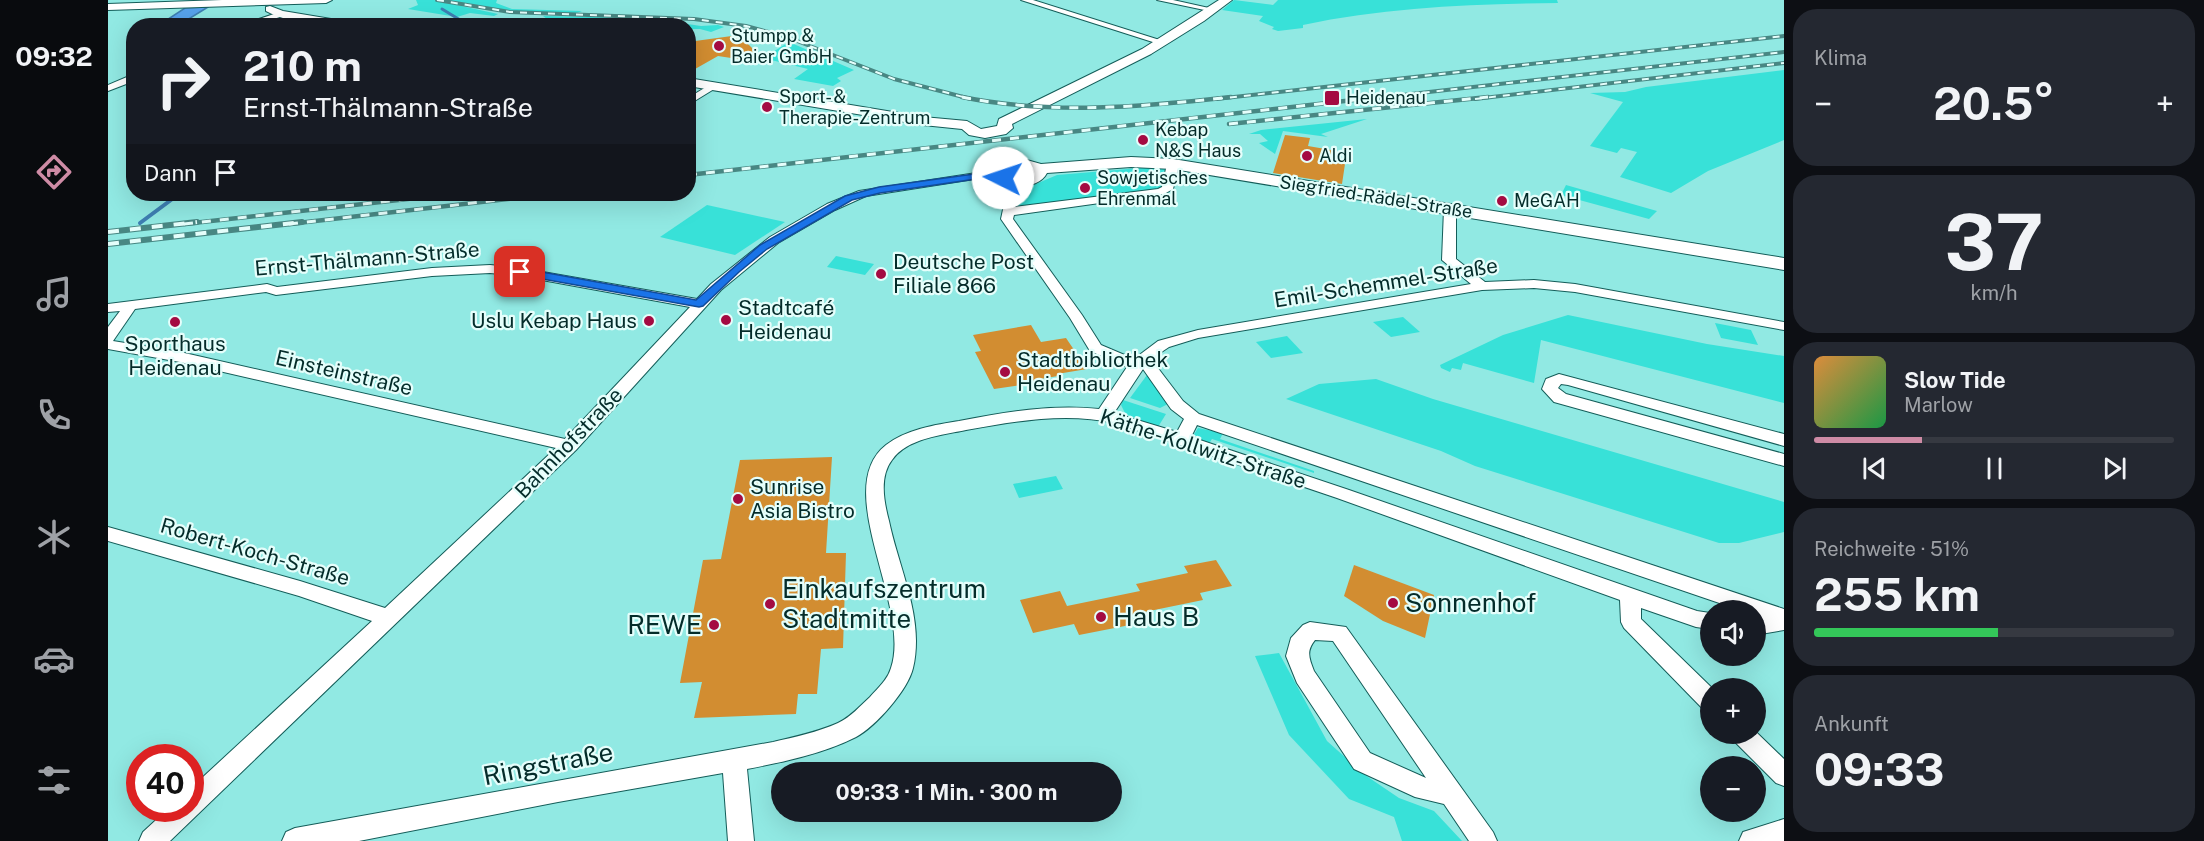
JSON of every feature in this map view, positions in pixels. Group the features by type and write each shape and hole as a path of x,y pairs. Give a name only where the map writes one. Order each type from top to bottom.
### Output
{"street":[{"path":"217,2 229,0"},
{"path":"108,6 186,2 326,0"},
{"path":"1025,0 1162,42"},
{"path":"1161,0 1214,10"},
{"path":"696,84 923,121 987,125 1162,42 1192,26 1226,0"},
{"path":"265,1 267,6 280,14 303,18"},
{"path":"267,18 280,14"},
{"path":"108,88 126,80"},
{"path":"696,97 714,87"},
{"path":"108,93 125,92"},
{"path":"987,125 1010,152 1003,178 1015,181 1034,178 1039,174 1038,169 1032,165 1007,166"},
{"name":"Siegfried-Rädel-Straße","path":"1038,169 1131,162 1173,164 1784,264"},
{"path":"1007,212 1160,192 1167,189 1173,164"},
{"name":"Bahnhofstraße","path":"204,793 570,446 699,304 735,269 763,247 849,198 879,190 1007,166"},
{"path":"1015,181 1007,219 1077,318 1095,348 1140,362 1177,405 1193,418 1181,440"},
{"path":"1450,209 1449,260 1482,286"},
{"name":"Ernst-Thälmann-Straße","path":"108,308 267,288 276,291 432,272 482,269 520,272 699,304"},
{"name":"Emil-Schemmel-Straße","path":"1104,415 1140,362 1154,350 1172,341 1198,334 1482,286 1534,284 1575,288 1784,326"},
{"path":"108,338 131,305"},
{"name":"Einsteinstraße","path":"108,345 124,345 180,357 570,446"},
{"path":"1784,440 1570,381 1558,379 1552,382 1550,389 1560,398 1784,460"},
{"name":"Käthe-Kollwitz-Straße","path":"734,762 850,729 892,689 903,669 906,637 875,493 881,460 899,444 926,433 1040,411 1104,415 1700,620"},
{"name":"Käthe-Kollwitz-Straße","path":"1193,418 1784,617"},
{"name":"Robert-Koch-Straße","path":"108,534 300,589 389,618"},
{"path":"1630,596 1631,622 1700,691"},
{"path":"1766,625 1784,622"},
{"path":"1452,794 1424,789 1362,761 1305,676 1297,656 1299,644 1310,631 1339,633 1452,794 1484,841"},
{"path":"1752,744 1784,775"},
{"path":"734,762 741,841"},
{"name":"Ringstraße","path":"295,841 648,774 734,762"},
{"name":"Bahnhofstraße","path":"152,841 173,822"},
{"path":"1752,841 1784,831"}],"shaded area":[{"path":"416,0 434,0 498,14 494,16 470,13 457,17 408,9 418,5"},
{"path":"447,0 497,0 496,3 512,9 582,11 556,14 537,13 494,9"},
{"path":"1234,0 1273,5 1278,0 1557,0 1558,3 1398,10 1335,19 1303,25 1303,28 1278,31 1259,21 1263,16 1222,10"},
{"path":"208,7 190,18 170,18 185,8"},
{"path":"543,16 647,18 546,18"},
{"path":"696,25 724,27 711,32 696,29"},
{"path":"789,42 854,70 837,78 841,81 833,86 794,79 808,69 763,58"},
{"path":"1784,70 1784,140 1708,171 1671,193 1620,177 1637,152 1621,148 1617,153 1590,146 1623,102 1590,93 1625,92 1646,87"},
{"path":"1367,119 1321,134 1328,137 1283,131 1275,154 1259,143 1268,141 1260,134 1249,134 1261,130"},
{"path":"1163,168 1168,171 1163,187 1156,191 1024,208 1018,206 1024,189 1057,175"},
{"path":"988,181 998,183 1002,190 997,206 992,206 978,183"},
{"path":"1566,185 1657,211 1649,219 1561,195"},
{"path":"707,205 785,222 735,255 660,237"},
{"path":"836,256 874,264 865,275 827,267"},
{"path":"1568,315 1707,344 1784,356 1784,403 1541,340 1534,383 1463,363 1461,370 1452,368 1450,372 1441,368 1440,365 1503,335"},
{"path":"1403,317 1420,332 1391,337 1373,322"},
{"path":"1715,323 1751,330 1758,345 1721,338"},
{"path":"1287,336 1303,353 1271,358 1256,342"},
{"path":"1147,375 1168,404 1160,408 1130,398"},
{"path":"1376,379 1433,399 1784,502 1784,532 1739,543 1719,543 1475,466 1441,451 1286,399 1319,384"},
{"path":"1123,400 1166,414 1158,427 1125,413 1121,405"},
{"path":"1198,428 1223,433 1220,439 1314,471 1314,473 1212,439 1208,445 1193,436"},
{"path":"1056,476 1063,489 1019,498 1013,484"},
{"path":"1279,653 1327,741 1365,775 1399,798 1434,811 1462,841 1402,841 1394,817 1349,799 1289,735 1255,656"}],"building":[{"name":"Stumpp & Baier GmbH","path":"739,35 760,56 751,61 718,56 696,68 696,41"},
{"name":"Aldi","path":"1285,135 1310,138 1308,146 1337,151 1335,162 1345,164 1342,184 1273,173"},
{"path":"1031,325 1041,342 1066,338 1087,369 1040,379 1042,382 994,389 975,352 981,351 973,335"},
{"name":"Einkaufszentrum Stadtmitte","path":"832,457 826,553 846,553 843,648 821,649 817,694 798,694 796,714 694,718 702,682 680,683 703,560 721,559 740,460"},
{"path":"1216,560 1232,586 1200,593 1203,600 1130,615 1135,624 1079,635 1074,624 1033,633 1020,600 1060,591 1067,606 1140,591 1136,584 1188,573 1184,566"},
{"name":"Sonnenhof","path":"1354,565 1434,595 1425,638 1383,621 1344,596"}],"waterway":[{"path":"442,9 457,18"},
{"path":"140,223 170,201"}],"railway":[{"path":"437,0 510,12 668,18"},
{"path":"696,19 746,26 787,37 894,79 966,98"},
{"path":"1216,99 1784,36"},
{"path":"1367,99 1784,52"},
{"path":"1475,99 1784,63"},
{"path":"962,97 966,98"},
{"path":"966,98 1029,106 1097,108 1231,97"},
{"path":"696,174 1380,97"},
{"path":"1229,124 1488,97"},
{"path":"966,98 971,99"},
{"path":"184,224 389,201"},
{"path":"289,224 491,201"},
{"path":"108,232 197,222"},
{"path":"108,244 302,222"}],"place":[{"name":"Stumpp & Baier GmbH","path":"719,46"},
{"name":"Heidenau","path":"1332,98"},
{"name":"Sport- & Therapie-Zentrum","path":"767,107"},
{"name":"Kebap N&S Haus","path":"1143,140"},
{"name":"Aldi","path":"1307,156"},
{"name":"Sowjetisches Ehrenmal","path":"1085,188"},
{"name":"MeGAH","path":"1502,201"},
{"name":"Deutsche Post Filiale 866","path":"881,274"},
{"name":"Stadtcafé Heidenau","path":"726,320"},
{"name":"Uslu Kebap Haus","path":"649,321"},
{"name":"Sporthaus Heidenau","path":"175,322"},
{"name":"Stadtbibliothek Heidenau","path":"1005,372"},
{"name":"Sunrise Asia Bistro","path":"738,499"},
{"name":"Sonnenhof","path":"1393,603"},
{"name":"Einkaufszentrum Stadtmitte","path":"770,604"},
{"name":"Haus B","path":"1101,617"},
{"name":"REWE","path":"714,625"}],"route":[{"path":"520,272 699,304 735,269 763,247 849,198 879,190 996,173 1003,178"}]}
